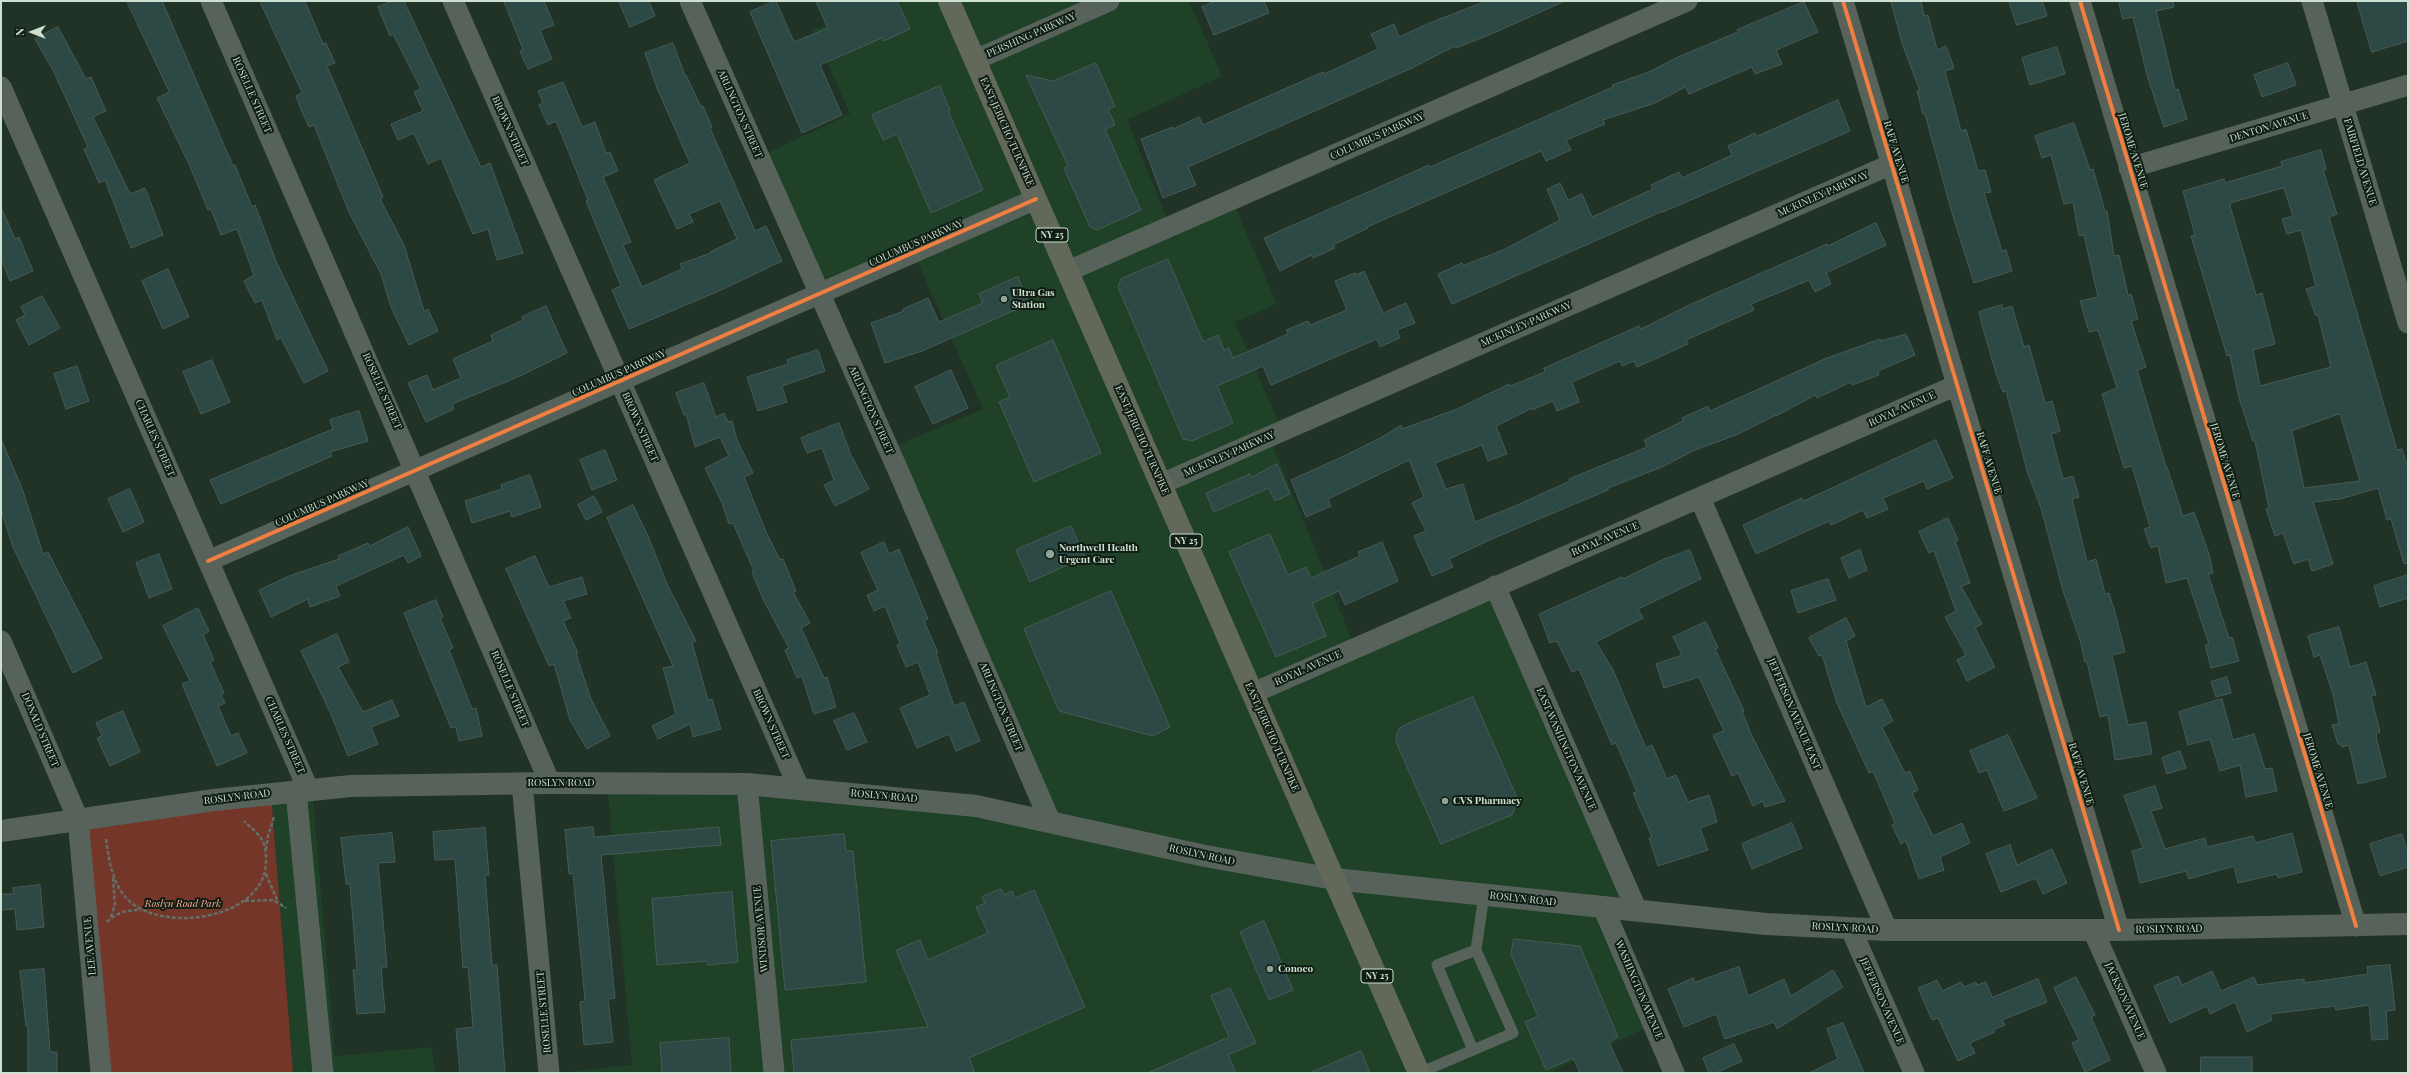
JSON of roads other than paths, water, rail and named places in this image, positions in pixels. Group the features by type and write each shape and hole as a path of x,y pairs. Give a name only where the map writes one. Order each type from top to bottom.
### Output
{"main road":[{"name":"EAST JERICHO TURNPIKE","path":"949,1 1334,879"},
{"name":"ROSLYN ROAD","path":"1,831 78,819 302,790 380,784 747,784 960,804 1050,821 1219,859 1334,879 1766,924 1887,930 2119,930 2408,924"},
{"name":"NY 25","path":"1334,879 1419,1073"}],"street":[{"name":"ROSELLE STREET","path":"211,1 416,470 550,783"},
{"name":"BROWN STREET","path":"452,1 799,788"},
{"name":"ARLINGTON STREET","path":"690,1 820,294 1050,821"},
{"name":"PERSHING PARKWAY","path":"975,60 1109,1"},
{"name":"COLUMBUS PARKWAY","path":"1068,271 1687,1"},
{"name":"RAFF AVENUE","path":"1843,1 2119,930"},
{"name":"JEROME AVENUE","path":"2080,1 2356,926"},
{"name":"FAIRFIELD AVENUE","path":"2312,1 2408,323"},
{"name":"DENTON AVENUE","path":"2129,168 2408,85"},
{"name":"CHARLES STREET","path":"1,87 208,561 302,790 307,913 323,1073"},
{"name":"MCKINLEY PARKWAY","path":"1161,484 1892,164"},
{"name":"COLUMBUS PARKWAY","path":"208,561 1036,199"},
{"name":"ROYAL AVENUE","path":"1252,693 1957,385"},
{"name":"JEFFERSON AVENUE EAST","path":"1700,498 1887,930"},
{"name":"EAST WASHINGTON AVENUE","path":"1495,586 1637,911"},
{"name":"DONALD STREET","path":"1,641 78,819"},
{"name":"ROSELLE STREET","path":"522,783 549,1073"},
{"name":"WINDSOR AVENUE","path":"747,784 774,1073"},
{"name":"LEE AVENUE","path":"78,819 101,1073"},
{"name":"WASHINGTON AVENUE","path":"1603,907 1674,1073"},
{"name":"JEFFERSON AVENUE","path":"1851,929 1914,1073"},
{"name":"JACKSON AVENUE","path":"2093,930 2156,1073"}],"lane":[{"path":"1419,1073 1512,1033 1476,950 1484,895"},
{"path":"1472,1050 1437,965 1476,950"}],"place":[{"name":"Ultra Gas Station","path":"1004,299"},
{"name":"Northwell Health Urgent Care","path":"1050,554"},
{"name":"CVS Pharmacy","path":"1445,801"},
{"name":"Conoco","path":"1270,969"}],"park label":[{"name":"Roslyn Road Park","path":"183,904"}]}
